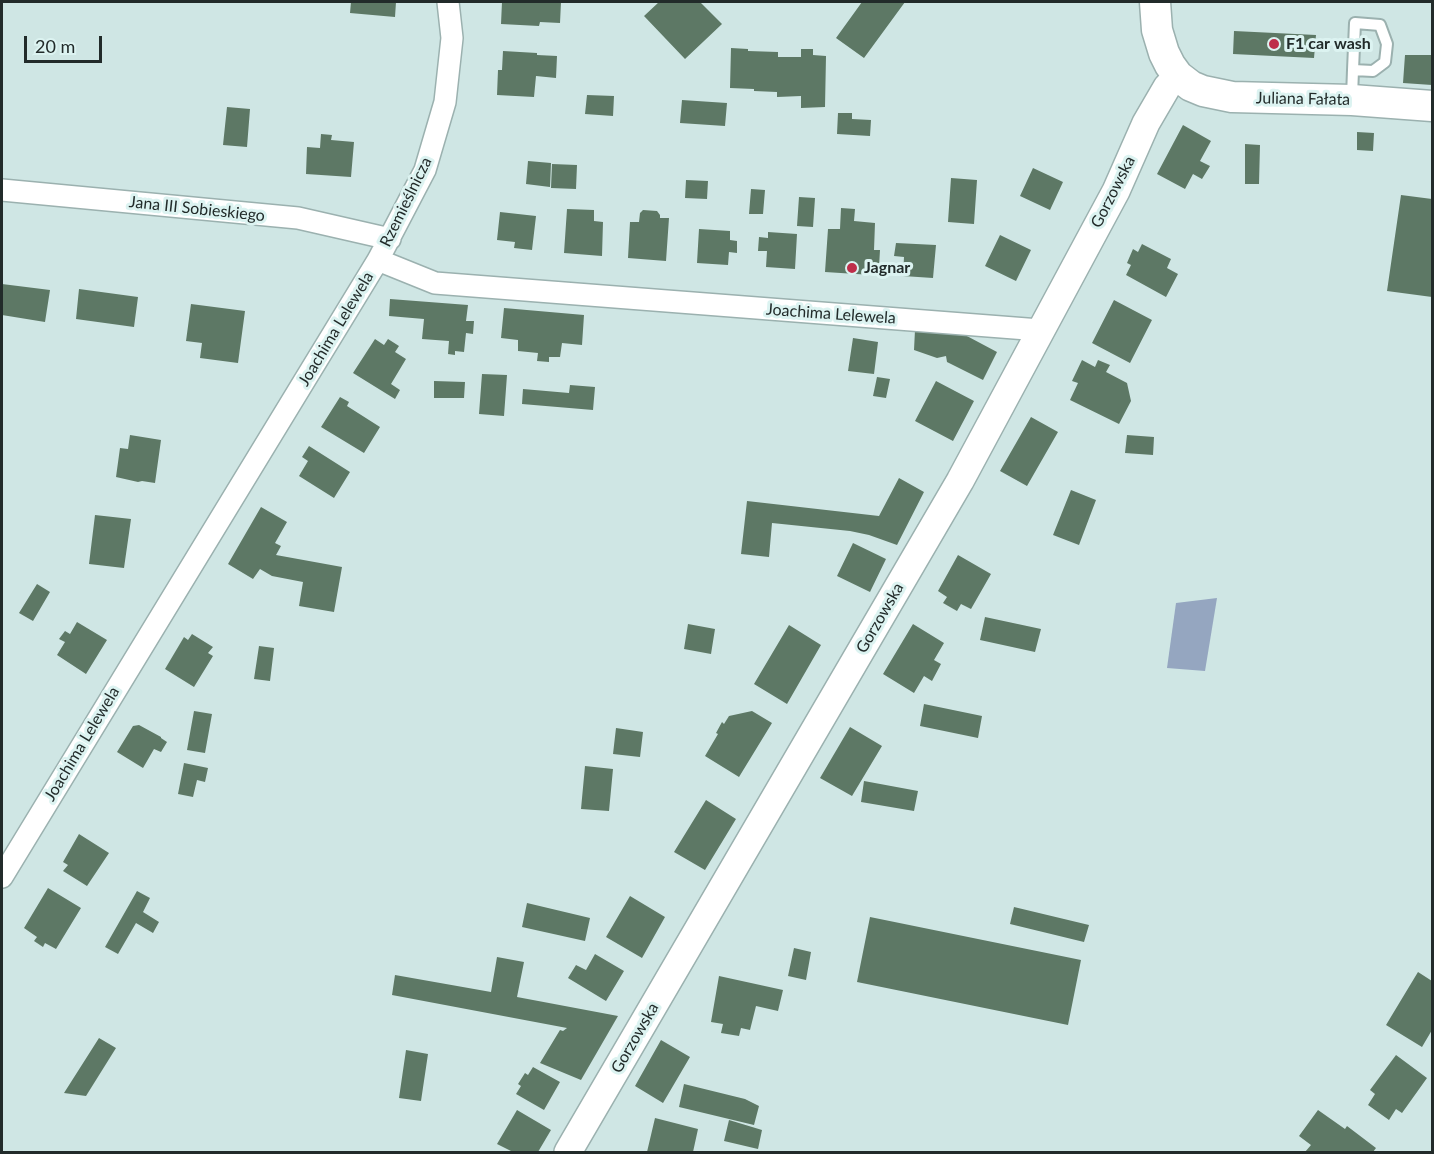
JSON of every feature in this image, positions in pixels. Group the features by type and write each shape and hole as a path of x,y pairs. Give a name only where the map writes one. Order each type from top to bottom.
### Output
{"main road":[{"path":"1155,2 1157,30 1164,53 1178,76"},
{"name":"Juliana Fałata","path":"1178,76 1191,86 1203,91 1232,97 1352,100 1432,106"}],"street":[{"name":"Rzemieślnicza","path":"378,260 425,170 444,102 452,38 448,2"},
{"name":"Gorzowska","path":"568,1152 960,481 1116,191 1146,123 1167,87 1178,76"},
{"name":"Jana III Sobieskiego","path":"2,190 298,218 390,239"},
{"name":"Joachima Lelewela","path":"2,877 378,260 435,283 1040,330"}],"lane":[{"path":"1352,100 1353,70 1355,23 1380,25 1387,44 1385,62 1373,71 1353,70"}],"water":[{"path":"1217,598 1205,671 1167,668 1176,603"}],"building":[{"path":"351,2 396,2 395,17 350,13"},
{"path":"502,2 561,2 560,23 540,22 539,26 501,24"},
{"path":"659,2 700,2 722,24 685,59 644,16"},
{"path":"862,2 905,2 864,58 836,38"},
{"name":"F1 car wash","path":"1234,31 1316,35 1314,58 1233,54"},
{"path":"731,48 778,52 778,57 801,57 801,49 813,49 813,55 826,56 825,107 801,108 801,96 777,97 777,92 730,88"},
{"path":"503,51 557,56 556,78 536,76 534,97 497,95 498,70 502,70"},
{"path":"1405,55 1432,55 1432,85 1403,83"},
{"path":"587,95 614,96 613,116 585,114"},
{"path":"682,100 727,103 725,126 680,123"},
{"path":"227,107 250,109 247,147 223,145"},
{"path":"838,113 852,113 852,119 871,120 870,136 837,134"},
{"path":"1183,125 1211,141 1200,161 1210,166 1202,179 1193,174 1185,189 1157,174"},
{"path":"1357,132 1374,133 1373,151 1357,150"},
{"path":"321,134 332,135 331,140 354,142 351,177 306,174 307,147 320,148"},
{"path":"1245,144 1260,145 1259,184 1245,184"},
{"path":"528,161 551,163 550,187 526,184"},
{"path":"552,164 577,165 576,189 551,188"},
{"path":"1033,168 1063,182 1050,210 1020,196"},
{"path":"951,178 977,180 974,224 948,222"},
{"path":"686,180 708,181 707,199 685,198"},
{"path":"751,189 765,190 763,214 749,214"},
{"path":"1401,195 1432,199 1432,297 1387,291"},
{"path":"799,197 815,198 813,227 797,226"},
{"path":"841,208 855,209 854,221 875,223 874,250 880,250 879,267 872,267 872,275 825,272 828,229 840,229"},
{"path":"567,209 594,210 594,221 603,222 602,256 564,253"},
{"path":"643,210 657,211 660,218 669,218 666,261 628,258 630,222 639,222 640,213"},
{"path":"500,212 536,216 532,250 514,248 515,242 497,240"},
{"path":"699,229 730,231 730,240 737,241 737,253 729,252 728,265 697,263"},
{"path":"768,232 797,234 795,269 766,267 767,251 758,251 759,237 768,238"},
{"path":"1000,235 1031,250 1016,281 985,266"},
{"path":"896,243 936,245 933,278 903,276 904,257 894,256"},
{"path":"1142,244 1171,259 1167,268 1178,274 1166,297 1126,275 1131,265 1127,263 1133,249 1138,252"},
{"path":"2,284 50,290 45,322 2,315"},
{"path":"79,289 138,297 134,327 76,319"},
{"path":"390,299 468,305 466,321 474,321 473,334 466,333 464,352 455,351 455,355 448,354 449,341 422,339 424,319 389,316"},
{"path":"1114,300 1152,320 1130,363 1092,343"},
{"path":"191,304 245,311 238,363 200,358 202,343 186,341"},
{"path":"504,308 584,315 582,345 562,343 560,357 549,357 549,362 537,361 538,353 518,351 518,340 501,338"},
{"path":"915,330 965,335 997,352 983,380 947,362 946,356 937,358 914,350"},
{"path":"853,338 878,342 874,374 848,371"},
{"path":"375,339 384,345 388,339 399,346 395,352 406,359 391,384 400,390 395,399 353,373"},
{"path":"1082,360 1095,367 1098,360 1110,365 1106,372 1127,383 1131,401 1119,424 1070,400 1078,383 1072,381"},
{"path":"482,374 507,375 504,416 479,414"},
{"path":"877,377 890,379 886,398 873,396"},
{"path":"434,381 465,382 464,398 434,398"},
{"path":"936,381 974,401 953,441 915,421"},
{"path":"570,385 595,387 593,410 522,404 523,389 569,393"},
{"path":"340,397 349,402 347,406 380,427 364,453 321,427"},
{"path":"1031,417 1058,432 1027,486 1000,471"},
{"path":"130,435 161,440 155,483 116,477 120,448 128,449"},
{"path":"1127,435 1154,437 1153,455 1125,453"},
{"path":"309,446 350,472 334,498 299,476 308,461 302,457"},
{"path":"899,478 924,492 897,545 850,531 772,523 769,557 741,554 747,501 879,516"},
{"path":"1071,490 1096,500 1079,545 1053,535"},
{"path":"261,507 287,522 275,543 281,546 276,555 342,567 334,612 299,606 303,582 272,576 260,569 253,579 228,564"},
{"path":"95,515 131,519 124,568 89,564"},
{"path":"853,543 886,559 870,592 837,576"},
{"path":"958,555 991,574 971,609 961,604 957,611 943,603 947,597 938,591"},
{"path":"37,584 50,592 33,621 19,613"},
{"path":"985,617 1041,629 1035,652 980,640"},
{"path":"77,622 107,640 86,674 57,655 65,642 59,639 65,631 70,634"},
{"path":"688,624 715,629 711,654 684,649"},
{"path":"913,624 944,643 934,660 941,664 932,681 924,676 914,693 883,674"},
{"path":"789,625 821,645 787,704 754,684"},
{"path":"192,634 213,647 208,653 213,656 194,687 165,669 184,637 188,640"},
{"path":"259,646 274,648 270,681 254,679"},
{"path":"924,704 982,716 978,738 920,726"},
{"path":"194,711 212,714 205,753 187,750"},
{"path":"752,711 772,723 739,777 705,756 722,722 724,724 729,716"},
{"path":"139,725 167,742 161,752 154,749 143,768 117,752 133,726"},
{"path":"850,727 882,746 852,796 820,778"},
{"path":"616,728 643,732 640,757 613,754"},
{"path":"184,763 208,768 205,782 197,780 193,797 178,794"},
{"path":"585,766 613,769 609,811 581,809"},
{"path":"864,781 918,791 914,811 861,802"},
{"path":"706,800 736,819 705,870 674,852"},
{"path":"79,834 109,853 87,886 63,871 68,865 63,862"},
{"path":"48,888 81,908 56,949 45,943 43,947 34,941 37,937 24,928"},
{"path":"137,891 150,898 143,912 159,922 153,933 136,923 118,954 105,947"},
{"path":"630,896 665,917 642,958 606,937"},
{"path":"527,903 590,918 585,941 522,927"},
{"path":"1014,907 1089,925 1084,942 1010,924"},
{"path":"870,917 1081,960 1068,1025 857,982"},
{"path":"794,948 811,952 806,980 788,976"},
{"path":"595,954 624,971 606,1001 568,978 576,965 586,970"},
{"path":"497,957 524,962 517,997 618,1016 581,1080 540,1063 560,1030 567,1028 392,995 395,975 491,992"},
{"path":"1418,972 1432,981 1432,1030 1422,1047 1386,1025"},
{"path":"719,976 783,990 778,1011 756,1006 750,1030 741,1028 739,1036 721,1033 723,1024 711,1022"},
{"path":"99,1038 116,1048 86,1096 64,1093"},
{"path":"661,1040 690,1057 663,1103 635,1086"},
{"path":"406,1050 428,1054 421,1101 399,1098"},
{"path":"1396,1055 1427,1078 1402,1113 1396,1109 1389,1120 1368,1105 1375,1094 1370,1090"},
{"path":"533,1067 560,1082 544,1110 516,1094 521,1086 518,1084 525,1073 528,1075"},
{"path":"684,1084 745,1099 759,1106 754,1125 679,1107"},
{"path":"517,1110 551,1130 538,1152 513,1152 497,1144"},
{"path":"1318,1110 1345,1129 1347,1126 1376,1148 1373,1152 1305,1152 1311,1145 1299,1136"},
{"path":"655,1118 698,1129 693,1152 647,1152"},
{"path":"729,1120 762,1130 758,1149 724,1141"}],"place":[{"name":"F1 car wash","path":"1274,44"},
{"name":"Jagnar","path":"852,268"}]}
